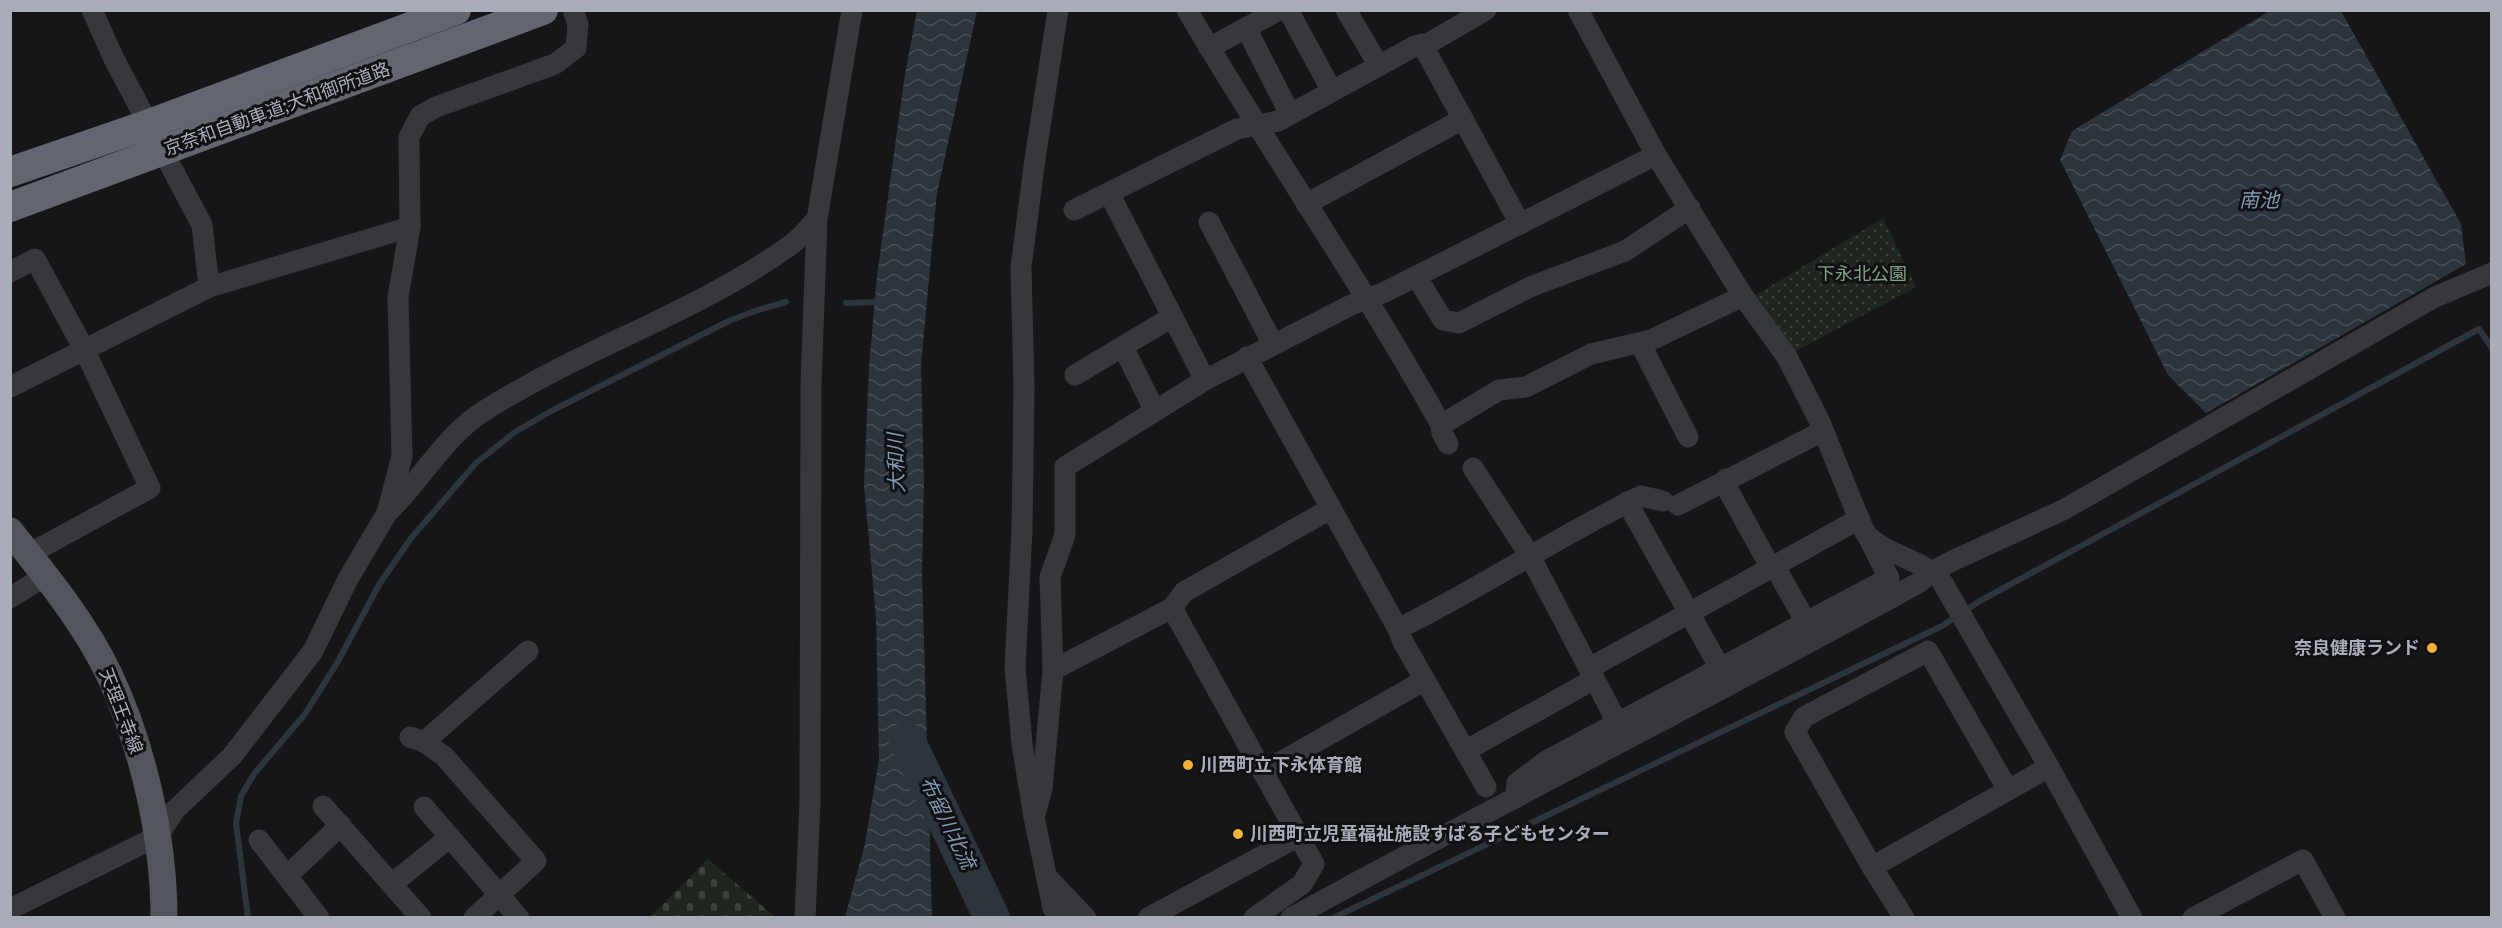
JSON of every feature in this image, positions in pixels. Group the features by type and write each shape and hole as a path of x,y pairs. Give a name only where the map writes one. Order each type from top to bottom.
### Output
{"highway":[{"name":"京奈和自動車道;大和御所道路","path":"10,172 141,127 456,10"},
{"name":"京奈和自動車道;大和御所道路","path":"10,207 543,10"}],"main road":[{"name":"天理王寺線","path":"10,531 75,615 109,674 137,747 158,836 164,918"}],"street":[{"path":"92,10 114,59 202,225 208,287"},
{"path":"10,909 158,836 174,812 232,756 314,651 348,579 387,513 402,456 398,297 410,227 410,137 420,116 436,107 555,64 576,48 578,24 573,10"},
{"path":"805,918 810,790 811,385 817,219 852,10"},
{"path":"1058,10 1021,267 1024,387 1022,518 1015,667 1022,744 1034,817 1053,908 1060,918"},
{"path":"1187,10 1256,126 1366,299 1444,435 1499,390 1526,387 1591,354 1651,340 1743,296"},
{"path":"1209,48 1280,10"},
{"path":"1287,10 1332,91"},
{"path":"1346,10 1379,66"},
{"path":"1074,210 1237,129 1278,121 1415,46 1429,43 1486,10"},
{"path":"1578,10 1656,155 1743,296 1786,357 1823,431 1863,527 1889,578"},
{"path":"1246,28 1290,114"},
{"path":"1422,44 1520,224"},
{"path":"1305,204 1463,118"},
{"path":"1034,817 1042,789 1053,670 1050,577 1065,535 1065,467 1205,380 1247,357 1416,276 1656,155"},
{"path":"1109,193 1205,380"},
{"path":"1416,276 1443,320 1459,323 1530,287 1625,251 1690,208"},
{"path":"387,513 403,498 441,450 482,412 545,376 721,289 790,246 817,219"},
{"path":"1209,222 1273,344"},
{"path":"10,387 208,287 410,227"},
{"path":"10,272 35,259 84,349 150,489 28,554"},
{"path":"1515,797 1517,783 1546,761 1889,578 1926,567 2062,510 2435,297 2490,275"},
{"path":"1075,375 1172,317"},
{"path":"1640,343 1688,437"},
{"path":"1123,347 1155,411"},
{"path":"1247,357 1398,629 1402,642 1486,787"},
{"path":"1398,629 1627,502 1641,496 1670,503 1726,479 1823,431"},
{"path":"1473,468 1530,556 1618,724"},
{"path":"1726,479 1728,490 1767,561 1779,573 1806,622"},
{"path":"1627,502 1720,668"},
{"path":"1053,670 1172,608 1184,592 1330,509"},
{"path":"1863,527 1882,546 1926,567 1941,580 2049,767 2126,915"},
{"path":"1465,751 1589,682 1595,665 1773,567 1863,527"},
{"path":"1291,918 1515,797 1799,649 1920,582 1926,567"},
{"path":"10,598 45,576"},
{"path":"1172,608 1314,864 1302,884 1254,918"},
{"path":"474,918 536,861 444,756 417,740 528,651"},
{"path":"1904,918 1872,867 1795,732 1804,717 1928,651 2008,790"},
{"path":"1263,772 1425,680"},
{"path":"1872,867 2049,767"},
{"path":"323,806 421,918"},
{"path":"424,807 519,918"},
{"path":"287,876 341,825"},
{"path":"1148,918 1299,836"},
{"path":"392,884 450,837"},
{"path":"259,840 319,918"},
{"path":"2193,918 2303,860 2335,918"},
{"path":"1047,877 1086,918"}],"green space":[{"name":"下永北公園","path":"1883,218 1916,287 1794,352 1756,295"},
{"path":"708,859 775,917 650,917"}],"water":[{"name":"南池","path":"2271,10 2341,11 2461,224 2466,264 2206,413 2168,375 2060,160 2072,131"},
{"name":"大和川","path":"917,11 977,11 937,193 921,365 924,485 922,573 932,917 845,917 865,844 879,759 876,617 864,485 869,367 877,276 905,74"}],"waterway":[{"path":"248,918 236,823 241,796 254,774 305,714 337,663 380,583 412,537 476,463 515,432 555,409 729,321 786,302"},
{"path":"846,303 881,302"},
{"path":"1333,918 1942,626 1978,602 2479,329 2492,348"},
{"name":"布留川北流","path":"907,740 992,918"}],"place":[{"name":"奈良健康ランド","path":"2432,648"},
{"name":"川西町立下永体育館","path":"1188,765"},
{"name":"川西町立児童福祉施設すばる子どもセンター","path":"1238,834"}]}
